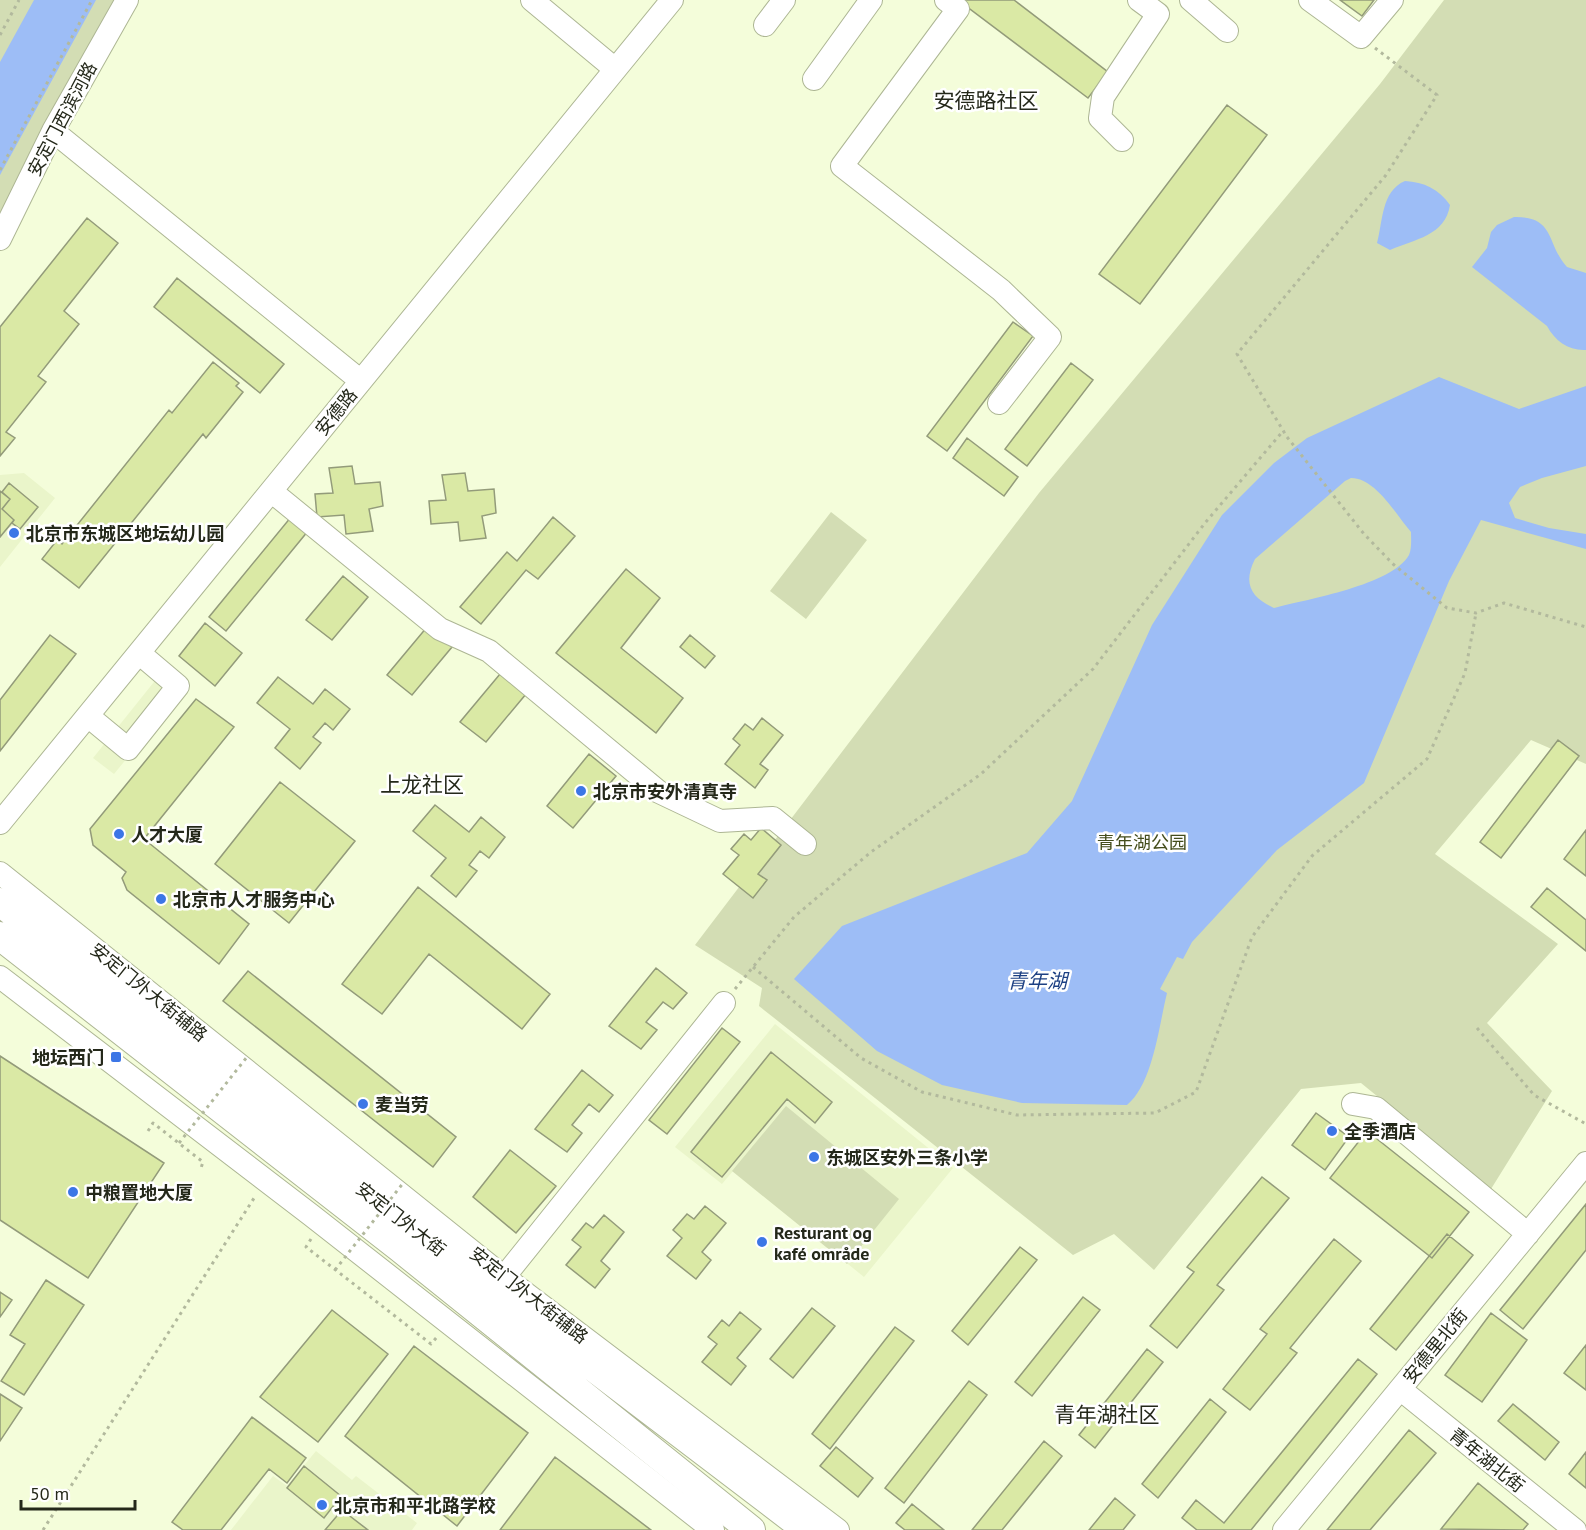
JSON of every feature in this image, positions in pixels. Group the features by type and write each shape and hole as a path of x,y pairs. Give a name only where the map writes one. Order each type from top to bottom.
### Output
{"main road":[{"name":"安定门外大街","path":"0,902 499,1284 807,1530"},
{"name":"安定门外大街","path":"0,936 400,1248 751,1530"}],"street":[{"name":"安定门西滨河路","path":"0,239 53,131 127,0"},
{"path":"532,0 615,69"},
{"name":"安德路","path":"0,823 672,0"},
{"path":"765,25 784,0"},
{"path":"814,80 871,0"},
{"path":"946,0 958,9 842,166 1001,290 1050,337 999,403"},
{"path":"1122,140 1100,118 1103,97 1165,7 1139,0"},
{"path":"1191,0 1227,31"},
{"path":"1310,0 1361,38 1392,0"},
{"path":"53,131 361,381"},
{"path":"272,491 440,629 489,651 659,792 720,821 773,818 805,844"},
{"path":"88,716 128,748 178,686 139,653"},
{"name":"安定门外大街辅路","path":"0,873 499,1284 838,1530"},
{"path":"0,977 266,1180 713,1530"},
{"path":"499,1284 724,1003"},
{"path":"1353,1104 1376,1108 1528,1234"},
{"name":"安德里北街","path":"1284,1530 1586,1162"},
{"name":"青年湖北街","path":"1400,1389 1575,1530"}],"path":[{"path":"0,35 19,0"},
{"path":"0,170 92,0"},
{"path":"1361,38 1437,94 1386,175 1237,354 1287,437 1339,503 1393,564 1447,608 1476,613 1504,603 1586,627"},
{"path":"724,1003 794,917 871,852 981,774 1093,669 1205,523 1283,431"},
{"path":"753,968 861,1058 922,1092 1017,1115 1155,1113 1196,1092 1252,937 1312,856 1427,759 1465,673 1476,613"},
{"path":"1477,1028 1534,1095 1586,1124"},
{"path":"179,1143 247,1057"},
{"path":"148,1131 153,1123 203,1162 201,1168"},
{"path":"43,1530 266,1180"},
{"path":"335,1270 404,1182"},
{"path":"314,1235 306,1247 335,1270 431,1344 439,1334"}],"shaded area":[{"name":"北京市东城区地坛幼儿园","path":"24,473 55,498 0,567 0,475"},
{"path":"166,667 187,685 114,774 93,758"},
{"name":"东城区安外三条小学","path":"775,1024 953,1168 864,1277 733,1171 722,1184 675,1147"},
{"name":"北京市和平北路学校","path":"316,1451 352,1480 356,1476 417,1523 412,1530 231,1530 273,1476 287,1486"}],"green space":[{"path":"0,0 115,0 0,216"},
{"name":"青年湖公园","path":"1444,0 1586,0 1586,764 1531,740 1435,854 1558,944 1487,1023 1552,1091 1491,1189 1361,1083 1301,1089 1154,1270 1114,1234 1073,1255 759,1006 762,988 695,945 1039,493 1380,84"},
{"path":"831,512 867,540 806,619 770,591"},
{"path":"786,1106 899,1199 847,1264 732,1171"}],"water":[{"path":"34,0 96,0 0,175 0,62"},
{"path":"1405,181 1430,187 1450,205 1442,224 1435,230 1390,250 1377,243 1382,217 1391,192"},
{"path":"1514,217 1537,221 1544,226 1567,267 1586,273 1586,350 1574,349 1563,344 1547,326 1472,267 1487,248 1491,232 1497,225"},
{"name":"青年湖","path":"1439,377 1519,409 1586,386 1586,466 1542,478 1520,487 1509,503 1515,518 1549,528 1586,534 1586,549 1481,520 1449,581 1364,783 1277,850 1192,942 1183,959 1177,957 1160,989 1167,993 1149,1069 1136,1095 1127,1105 1022,1103 942,1085 877,1051 794,979 842,926 1027,853 1072,801 1152,625 1222,515 1274,463 1307,438","holes":["1351,478 1360,480 1377,491 1411,532 1409,555 1400,566 1368,583 1274,608 1259,599 1249,582 1255,559 1345,481"]}],"building":[{"path":"964,0 1014,0 1108,72 1088,98 962,3"},
{"path":"1340,0 1374,0 1362,16"},
{"path":"1227,105 1267,135 1140,304 1099,274"},
{"path":"87,218 118,243 64,311 79,324 38,376 46,382 6,432 15,438 0,456 0,327"},
{"path":"177,278 284,364 260,393 154,307"},
{"path":"1013,322 1033,336 947,451 927,436"},
{"path":"213,362 239,383 236,386 243,392 206,438 203,434 79,588 42,559 57,540 62,544 169,410 172,413"},
{"path":"1071,363 1093,380 1027,466 1005,449"},
{"path":"967,438 1018,477 1004,496 953,458"},
{"path":"352,466 355,484 380,482 383,506 369,509 373,531 346,534 344,515 317,517 315,494 333,493 329,468"},
{"path":"465,473 468,491 494,489 496,513 482,516 486,538 460,541 458,522 431,524 429,501 446,500 442,475"},
{"path":"9,483 38,507 20,529 12,523 14,520 2,509 10,499 2,492"},
{"path":"0,491 10,499 2,509 14,520 0,537"},
{"path":"291,517 308,531 226,631 209,617"},
{"path":"553,517 575,536 538,579 526,570 481,624 460,607 507,552 517,561"},
{"path":"626,569 660,598 621,648 683,698 656,733 556,653"},
{"path":"343,576 368,597 332,640 306,620"},
{"path":"205,623 242,653 215,686 179,656"},
{"path":"427,627 452,647 412,695 387,675"},
{"path":"50,635 76,654 0,751 0,700"},
{"path":"690,635 715,656 705,668 680,647"},
{"path":"500,674 526,694 486,742 460,722"},
{"path":"278,677 313,704 325,689 350,709 333,730 325,723 313,737 321,743 300,769 275,748 290,729 257,703"},
{"name":"人才大厦","path":"196,699 234,727 144,839 249,924 219,964 127,890 122,878 126,872 93,845 90,829"},
{"path":"762,718 783,735 760,764 768,770 755,788 725,764 740,745 733,739 745,724 753,730"},
{"path":"1558,740 1579,756 1501,858 1480,842"},
{"name":"北京市安外清真寺","path":"589,754 616,776 573,828 547,806"},
{"path":"280,782 355,841 289,923 215,864"},
{"path":"435,805 469,832 481,817 505,837 489,858 480,851 469,865 477,871 456,897 431,876 446,858 413,831"},
{"path":"761,828 781,845 758,874 767,880 753,898 723,874 739,855 731,849 744,834 751,840"},
{"path":"1586,830 1586,876 1564,859"},
{"path":"418,887 550,994 522,1029 429,954 382,1014 342,984"},
{"path":"1547,888 1586,920 1586,951 1531,907"},
{"path":"656,968 687,993 673,1009 663,1002 646,1022 657,1030 641,1049 609,1026"},
{"path":"248,971 456,1137 433,1167 223,1001"},
{"path":"722,1028 740,1042 667,1134 649,1120"},
{"path":"771,1052 832,1102 815,1123 787,1099 722,1177 691,1152"},
{"name":"中粮置地大厦","path":"0,1056 164,1163 88,1278 0,1220"},
{"path":"582,1070 613,1095 599,1112 589,1104 572,1125 582,1133 567,1152 535,1129"},
{"path":"1316,1113 1349,1137 1325,1170 1292,1145"},
{"path":"1367,1131 1469,1212 1432,1258 1330,1178"},
{"path":"510,1150 556,1186 516,1233 473,1197"},
{"path":"1262,1177 1289,1198 1217,1285 1224,1290 1177,1348 1150,1326 1194,1272 1187,1267"},
{"path":"1586,1204 1586,1250 1523,1329 1500,1310"},
{"path":"705,1206 726,1223 702,1252 711,1260 696,1279 667,1256 682,1238 673,1230 687,1214 694,1219"},
{"path":"604,1215 624,1232 601,1261 610,1269 595,1288 566,1265 581,1247 572,1240 586,1223 593,1228"},
{"path":"1447,1234 1473,1255 1396,1350 1370,1329"},
{"path":"1334,1239 1361,1261 1290,1348 1297,1353 1250,1410 1223,1389 1267,1334 1260,1329"},
{"path":"1020,1247 1037,1260 968,1345 952,1331"},
{"path":"46,1280 84,1305 24,1395 1,1381 25,1344 10,1335"},
{"path":"0,1292 12,1300 0,1317"},
{"path":"1083,1297 1100,1310 1032,1396 1015,1382"},
{"path":"812,1308 835,1326 793,1378 770,1359"},
{"path":"332,1310 388,1354 318,1442 260,1397"},
{"path":"740,1312 761,1329 737,1358 746,1366 731,1385 702,1362 717,1344 708,1337 722,1320 729,1326"},
{"path":"1491,1313 1527,1340 1482,1402 1445,1375"},
{"path":"895,1327 914,1341 830,1449 812,1434"},
{"path":"1586,1345 1586,1390 1564,1373"},
{"path":"414,1346 528,1433 457,1526 345,1436"},
{"path":"1147,1349 1163,1362 1095,1448 1079,1435"},
{"path":"1358,1359 1377,1374 1251,1530 1197,1530 1182,1518 1196,1500 1224,1523"},
{"path":"969,1381 987,1395 904,1503 885,1488"},
{"path":"0,1394 22,1408 0,1441"},
{"path":"1210,1399 1226,1412 1158,1498 1142,1484"},
{"path":"1513,1404 1559,1442 1545,1460 1498,1421"},
{"path":"252,1417 306,1458 287,1483 269,1469 221,1530 183,1530 172,1522"},
{"path":"1409,1430 1436,1453 1370,1530 1327,1530"},
{"path":"1044,1441 1062,1456 1002,1530 972,1530"},
{"path":"836,1447 873,1478 858,1497 820,1466"},
{"path":"1586,1452 1586,1488 1569,1474"},
{"path":"555,1457 651,1530 500,1530"},
{"path":"304,1466 341,1496 324,1518 287,1488"},
{"path":"1478,1483 1528,1524 1523,1530 1441,1529"},
{"path":"1115,1498 1135,1515 1123,1530 1089,1530"},
{"path":"912,1504 944,1530 905,1530 896,1523"},
{"path":"342,1510 368,1530 325,1530"}],"place":[{"name":"北京市东城区地坛幼儿园","path":"14,533"},
{"name":"北京市安外清真寺","path":"581,791"},
{"name":"人才大厦","path":"119,834"},
{"name":"北京市人才服务中心","path":"161,899"},
{"name":"地坛西门","path":"116,1057"},
{"name":"麦当劳","path":"363,1104"},
{"name":"全季酒店","path":"1332,1131"},
{"name":"东城区安外三条小学","path":"814,1157"},
{"name":"中粮置地大厦","path":"73,1192"},
{"name":"Resturant og kafé område","path":"762,1242"},
{"name":"北京市和平北路学校","path":"322,1505"}],"district":[{"name":"安德路社区","path":"986,100"},
{"name":"上龙社区","path":"422,784"},
{"name":"青年湖社区","path":"1107,1414"}]}
